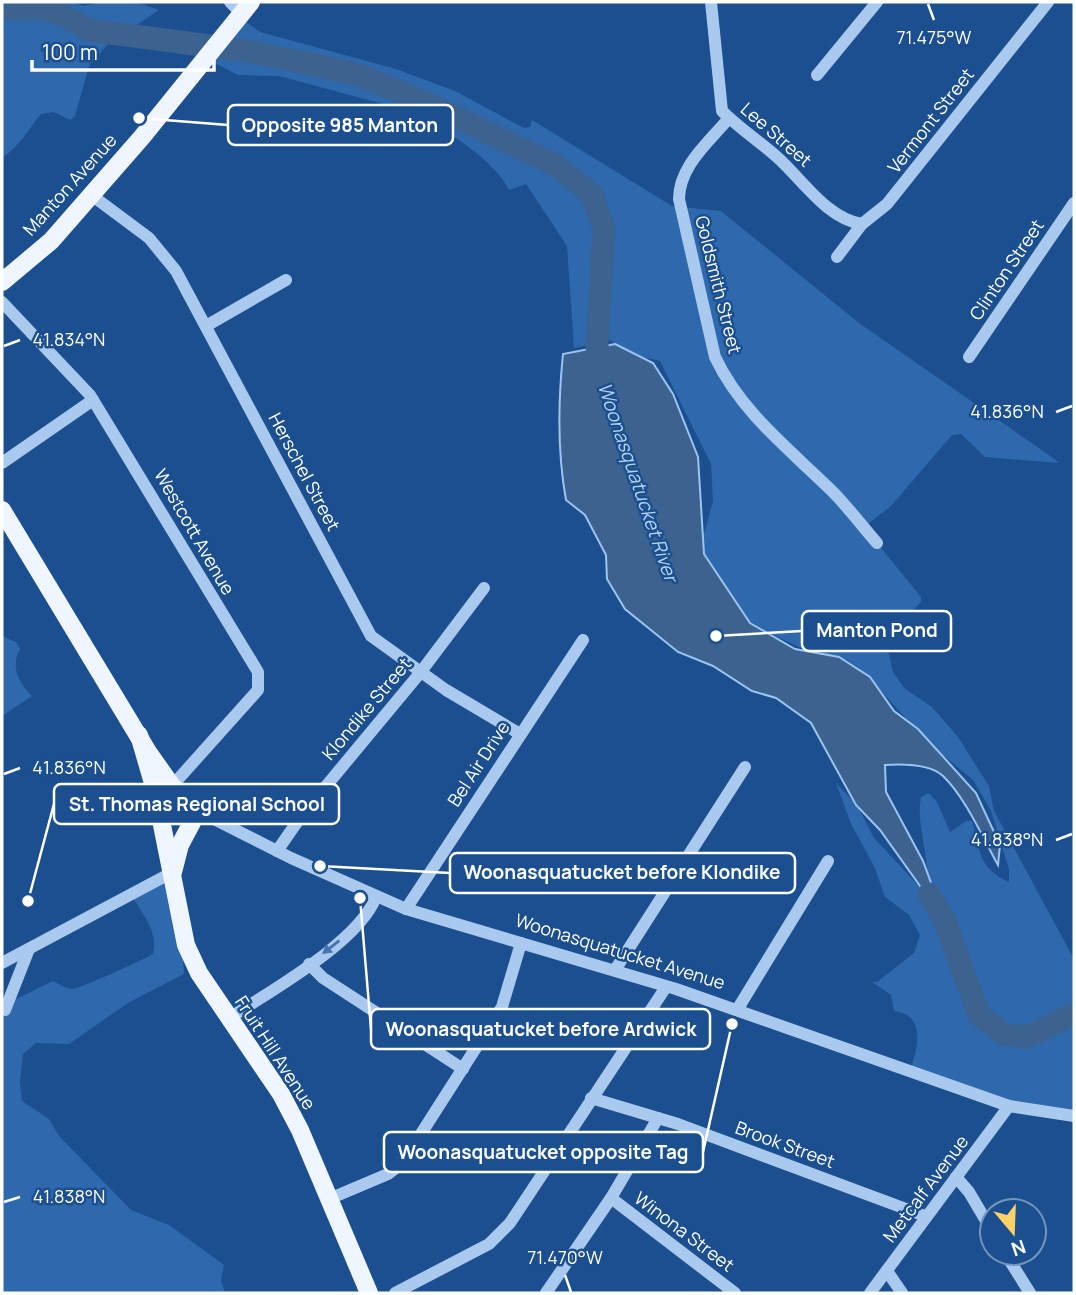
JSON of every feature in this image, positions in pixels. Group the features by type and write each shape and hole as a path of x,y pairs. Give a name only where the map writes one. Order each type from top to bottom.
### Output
{"main road":[{"name":"Manton Avenue","path":"2,282 51,241 142,137 200,64 238,9"},
{"name":"Fruit Hill Avenue","path":"2,510 172,786"},
{"name":"Fruit Hill Avenue","path":"139,735 155,790 166,858 173,872 180,930 186,945 228,1019 281,1094 310,1149 369,1293"},
{"name":"Woonasquatucket Avenue","path":"172,786 198,811"},
{"name":"Fruit Hill Avenue","path":"173,872 180,845 198,811"}],"street":[{"name":"Lee Street","path":"711,2 722,111 789,167 818,198 842,216 862,224"},
{"path":"817,75 877,2"},
{"name":"Vermont Street","path":"837,257 862,224 887,204 1048,2"},
{"name":"Goldsmith Street","path":"729,118 688,166 679,184 680,206 715,357 725,379 753,415 832,492 877,543"},
{"name":"Herschel Street","path":"90,194 162,252 206,326 371,636 420,673 520,734"},
{"name":"Clinton Street","path":"969,357 1074,203"},
{"path":"206,326 286,280"},
{"name":"Westcott Avenue","path":"2,302 93,400 260,679 258,690 172,786"},
{"path":"2,463 93,400"},
{"name":"Klondike Street","path":"277,851 302,815 420,673 484,589"},
{"name":"Bel Air Drive","path":"406,909 583,640"},
{"path":"615,970 745,767"},
{"name":"Woonasquatucket Avenue","path":"198,811 277,851 406,909 615,970 1009,1106 1074,1116"},
{"path":"737,1010 828,861"},
{"path":"2,963 173,872"},
{"path":"228,1019 309,964 363,920 376,897"},
{"path":"329,1199 397,1168 502,1007 521,943"},
{"path":"5,1010 29,949"},
{"path":"309,964 323,978 463,1069"},
{"path":"395,1293 489,1244 510,1223 666,987"},
{"name":"Brook Street","path":"591,1098 658,1118 925,1216"},
{"name":"Metcalf Avenue","path":"870,1293 1009,1106"},
{"path":"546,1293 611,1198 658,1118"},
{"path":"956,1177 978,1210"},
{"name":"Winona Street","path":"611,1198 735,1293"},
{"path":"1014,1267 1030,1293"},
{"path":"887,1271 902,1293"}],"shaded area":[{"path":"2,2 71,2 84,6 101,2 136,2 159,10 107,45 89,66 75,116 70,120 54,112 41,114 19,143 2,158"},
{"path":"234,13 260,32 396,69 455,91 524,128 530,127 532,120 672,206 721,211 859,323 1056,460 1058,463 985,457 961,434 952,435 891,506 864,527 921,597 921,602 897,626 874,642 889,654 893,672 904,688 932,707 958,737 989,786 994,811 1074,959 1074,1114 1004,1102 911,1068 917,1042 915,1025 904,1014 894,1011 891,995 872,982 877,982 914,953 920,935 909,915 885,897 874,866 851,824 836,783 857,805 874,838 917,884 927,877 920,807 921,797 929,793 937,802 950,832 966,821 972,821 985,863 990,870 1009,882 1009,869 991,811 973,780 927,742 866,674 847,660 801,648 761,629 748,620 708,573 701,545 713,501 711,464 660,361 622,352 611,340 574,348 567,246 526,184 509,190 480,156 413,112 279,76 238,75 205,58"},
{"path":"2,636 16,642 20,649 16,662 17,674 32,696 2,716"},
{"path":"166,875 187,950 183,960 184,974 128,1003 69,1044 36,1043 23,1054 20,1082 22,1101 49,1119 59,1136 131,1210 169,1225 224,1265 221,1281 225,1293 2,1293 2,1006 53,981 68,988 78,988 153,954 151,929 130,893"}],"water":[{"path":"615,344 653,363 673,394 698,457 704,554 750,623 795,649 839,657 870,677 894,711 918,729 976,793 1000,845 998,865 966,806 943,776 923,767 885,765 886,792 923,861 945,921 880,830 856,805 811,723 776,698 752,691 713,666 678,652 625,609 607,579 606,555 585,515 566,500 561,463 559,409 563,354"}],"waterway":[{"name":"Woonasquatucket River","path":"2,9 45,9 65,16 88,30 248,51 356,74 431,105 555,165 592,194 604,229 597,347 601,377"},
{"name":"Woonasquatucket River","path":"929,894 945,921 979,1015 1004,1034 1027,1037 1074,1014"}],"place":[{"name":"Opposite 985 Manton","path":"139,118"},
{"name":"Manton Pond","path":"716,636"},
{"name":"Woonasquatucket before Klondike","path":"320,866"},
{"name":"Woonasquatucket before Ardwick","path":"360,898"},
{"name":"St. Thomas Regional School","path":"28,901"},
{"name":"Woonasquatucket opposite Tag","path":"732,1024"}]}
